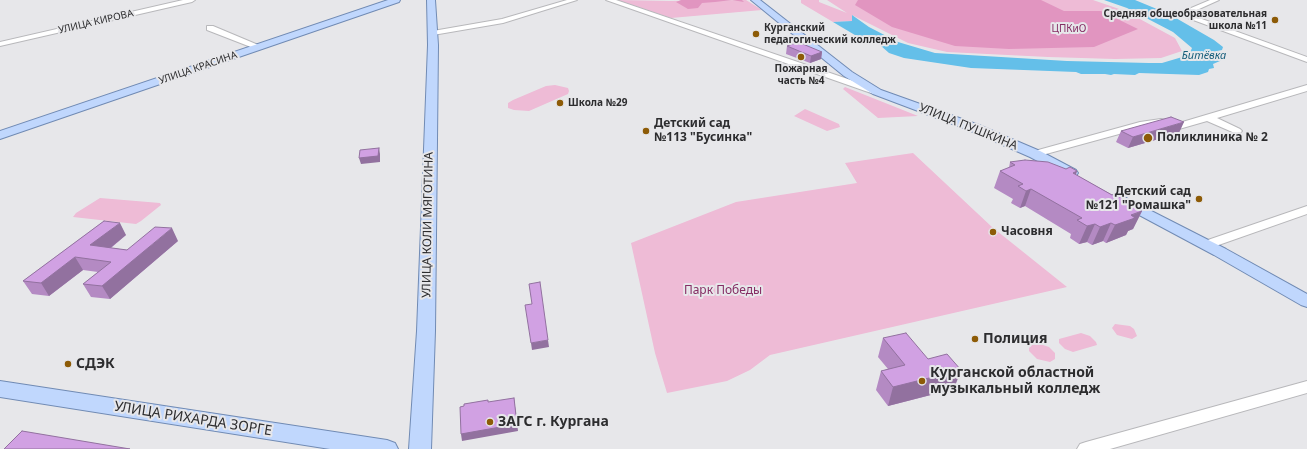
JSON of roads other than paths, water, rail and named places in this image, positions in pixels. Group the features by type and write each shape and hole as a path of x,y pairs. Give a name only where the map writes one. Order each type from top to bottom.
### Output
{"main road":[{"name":"УЛИЦА КРАСИНА","path":"0,135 396,0"},
{"name":"УЛИЦА КОЛИ МЯГОТИНА","path":"420,449 426,331 433,33 432,0"},
{"path":"755,0 848,74 877,92"},
{"name":"УЛИЦА ПУШКИНА","path":"877,92 960,121 1035,154 1084,180"},
{"path":"1105,191 1307,301"},
{"name":"УЛИЦА РИХАРДА ЗОРГЕ","path":"0,389 387,449"}],"street":[{"name":"УЛИЦА КИРОВА","path":"0,44 192,0"},
{"path":"433,33 503,21 574,0"},
{"name":"УЛИЦА ПУШКИНА","path":"609,0 877,92"},
{"path":"1216,0 1181,14 1307,60"},
{"path":"210,28 259,47"},
{"path":"1035,154 1140,125 1161,122 1179,126 1304,91"},
{"path":"1207,117 1237,131"},
{"path":"1206,245 1307,210"},
{"path":"1086,449 1242,404 1307,388"}],"water":[{"name":"Битёвка","path":"1104,0 1135,0 1169,14 1214,40 1223,47 1222,50 1217,51 1226,55 1220,61 1213,64 1214,68 1209,69 1208,72 1199,75 1139,73 1135,75 1111,75 1081,74 1076,72 971,68 904,58 889,53 880,45 865,41 833,22 852,21 852,15 869,27 898,42 935,53 1067,61 1149,63 1162,63 1189,55 1192,48 1173,32 1127,8"}],"place":[{"name":"Средняя общеобразовательная школа №11","path":"1275,20"},
{"name":"Курганский педагогический колледж","path":"756,34"},
{"name":"Пожарная часть №4","path":"801,57"},
{"name":"Школа №29","path":"560,103"},
{"name":"Детский сад №113 \"Бусинка\"","path":"646,131"},
{"name":"Поликлиника № 2","path":"1148,138"},
{"name":"Детский сад №121 \"Ромашка\"","path":"1199,199"},
{"name":"Часовня","path":"993,232"},
{"name":"Полиция","path":"975,339"},
{"name":"СДЭК","path":"68,364"},
{"name":"Курганской областной музыкальный колледж","path":"922,381"},
{"name":"ЗАГС г. Кургана","path":"490,422"}],"park label":[{"name":"ЦПКиО","path":"1069,29"},
{"name":"Парк Победы","path":"723,291"}]}
